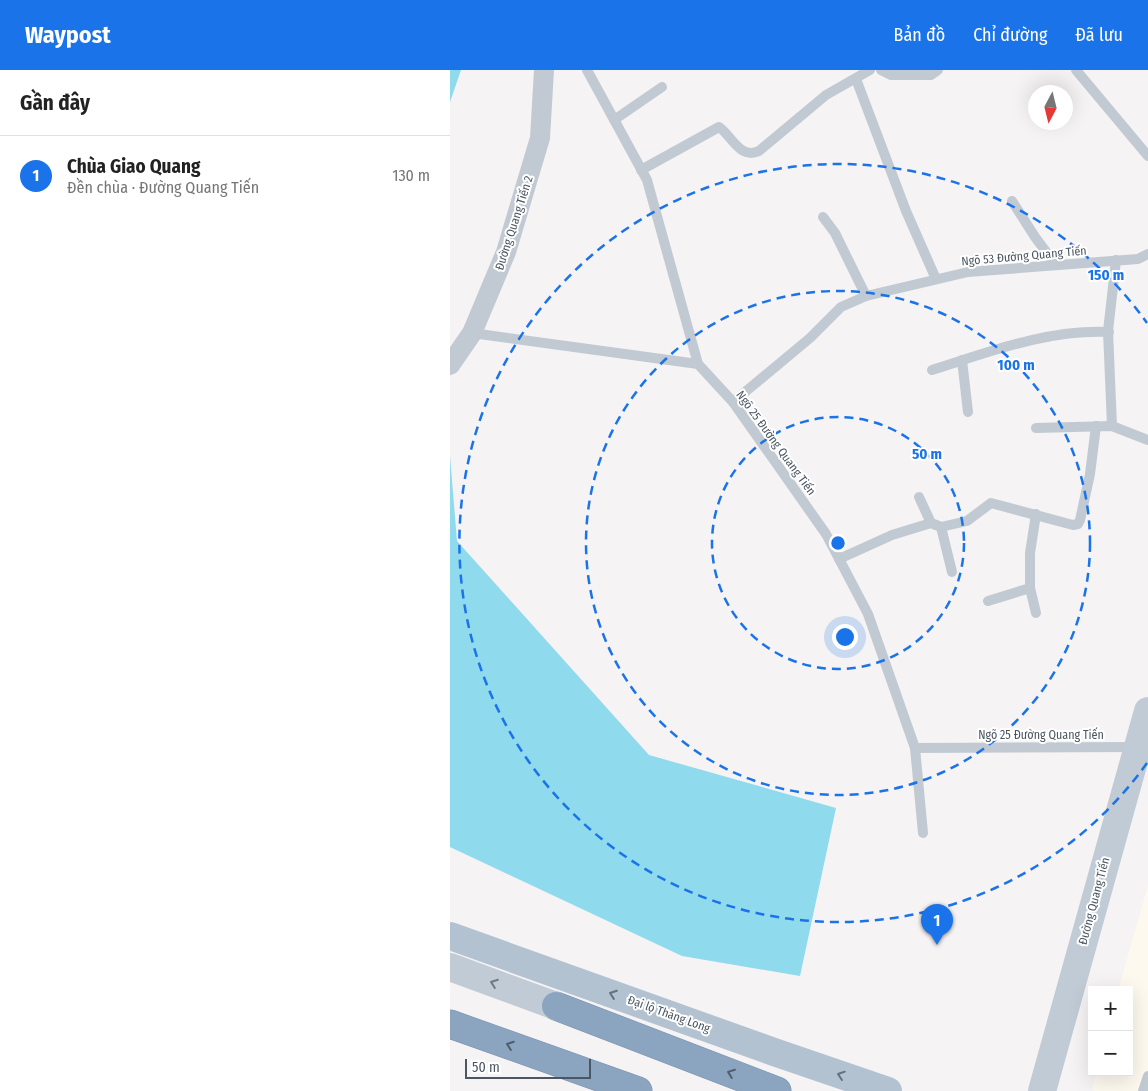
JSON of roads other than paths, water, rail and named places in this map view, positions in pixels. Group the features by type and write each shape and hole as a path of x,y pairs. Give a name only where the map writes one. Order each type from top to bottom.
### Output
{"highway":[{"path":"556,1006 777,1091"},
{"path":"450,1024 638,1091"}],"main road":[{"name":"Đại lộ Thăng Long","path":"450,936 888,1091"},
{"path":"556,1006 774,1052"}],"street":[{"name":"Đường Quang Tiến 2","path":"450,365 472,333 506,252 540,138 544,70"},
{"name":"Đường Quang Tiến","path":"1042,1091 1148,711"},
{"path":"450,967 556,1006"}],"lane":[{"name":"Ngõ 25 Đường Quang Tiến","path":"587,70 647,180 698,364 733,402 826,534 868,614 915,748 923,833"},
{"path":"642,170 719,128 726,132 734,144 746,153 753,154 826,95 870,70"},
{"path":"880,70 890,75 931,75 938,70"},
{"path":"1076,70 1148,156"},
{"path":"856,79 906,211 936,280"},
{"path":"614,120 662,87"},
{"path":"1012,201 1056,265"},
{"path":"823,217 836,233 866,296"},
{"name":"Ngõ 53 Đường Quang Tiến","path":"733,402 810,338 841,307 866,296 968,272 1138,259 1148,254"},
{"path":"1112,426 1109,332 1116,260"},
{"path":"932,370 1024,342 1078,332 1109,332"},
{"path":"472,333 698,364"},
{"path":"962,360 968,412"},
{"path":"839,559 892,535 936,525 967,521 991,503 1073,525 1079,522 1090,474 1096,426"},
{"path":"1036,428 1112,426 1148,440"},
{"path":"919,497 936,525 952,572"},
{"path":"1036,514 1030,553 1030,588 1036,613"},
{"path":"988,601 1030,588"},
{"name":"Ngõ 25 Đường Quang Tiến","path":"915,748 1137,747"},
{"path":"1143,1091 1148,1076"}],"water":[{"path":"450,70 461,70 450,102"},
{"path":"450,456 457,541 649,755 836,808 800,976 682,956 450,847"}],"place":[{"name":"Chùa Giao Quang","path":"937,945"}]}
